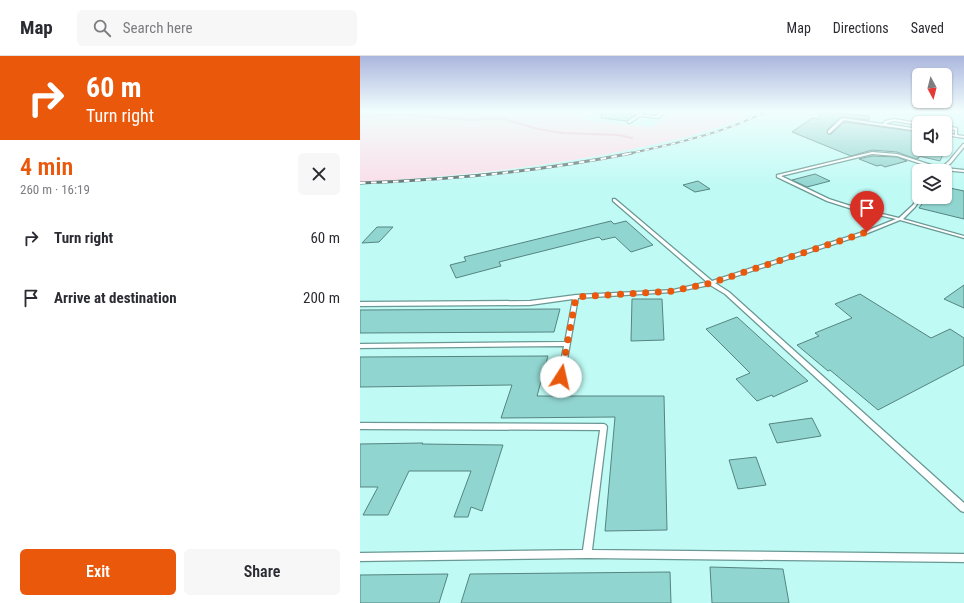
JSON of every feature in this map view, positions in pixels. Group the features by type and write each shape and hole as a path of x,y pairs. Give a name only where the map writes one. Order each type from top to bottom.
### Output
{"lane":[{"path":"948,164 964,145"},
{"path":"922,164 896,155 872,153 778,176 828,200 853,208 964,236"},
{"path":"952,170 964,171"},
{"path":"614,200 711,283 727,293 964,508"},
{"path":"360,304 530,303 576,297 673,291 711,283 867,232 900,219 915,204"},
{"path":"561,377 576,297"},
{"path":"360,346 567,344"},
{"path":"360,426 604,427 586,554"},
{"path":"360,557 586,554 964,558"}],"shaded area":[{"path":"360,137 687,137 645,147 528,167 360,182"},
{"path":"683,137 912,137 912,156 952,156 952,137 964,137 964,603 360,603 360,182 487,173 599,156"}],"building":[{"path":"803,137 912,137 912,156 919,156 919,158 916,159 897,152 872,150 851,156"},
{"path":"872,156 897,157 907,161 885,167 881,165 877,166 859,159"},
{"path":"919,156 942,156 940,161"},
{"path":"815,174 830,181 807,187 792,180"},
{"path":"698,181 710,189 695,192 683,185"},
{"path":"952,188 964,191 964,219 919,208 922,204 952,204"},
{"path":"611,221 614,224 626,221 653,245 631,252 615,237 602,240 599,237 499,262 501,266 456,278 450,265 466,261 464,257"},
{"path":"377,227 393,227 379,242 362,243"},
{"path":"964,285 964,308 944,299"},
{"path":"860,294 931,338 950,329 964,338 964,365 878,410 797,345 819,336 815,333 852,318 835,304"},
{"path":"632,299 662,299 664,340 631,341"},
{"path":"560,309 554,332 360,333 360,310"},
{"path":"737,317 808,381 773,397 772,395 757,401 736,379 750,373 706,329"},
{"path":"548,356 537,396 664,396 667,530 605,531 615,417 501,418 512,385 360,387 360,357"},
{"path":"812,418 821,436 777,443 769,424"},
{"path":"423,443 422,444 503,445 482,511 471,507 468,517 454,517 471,471 409,471 388,515 363,515 378,487 360,487 360,444"},
{"path":"756,457 766,485 738,489 729,460"},
{"path":"710,567 783,569 789,603 712,603"},
{"path":"670,572 671,603 461,603 470,574"},
{"path":"448,574 439,603 360,603 360,575"}],"waterway":[{"path":"625,137 632,138"}],"railway":[{"path":"630,153 700,137"},
{"path":"360,183 429,180 497,174 564,165 630,153"}],"route":[{"path":"561,377 576,297 673,291 711,283 867,232"}]}
